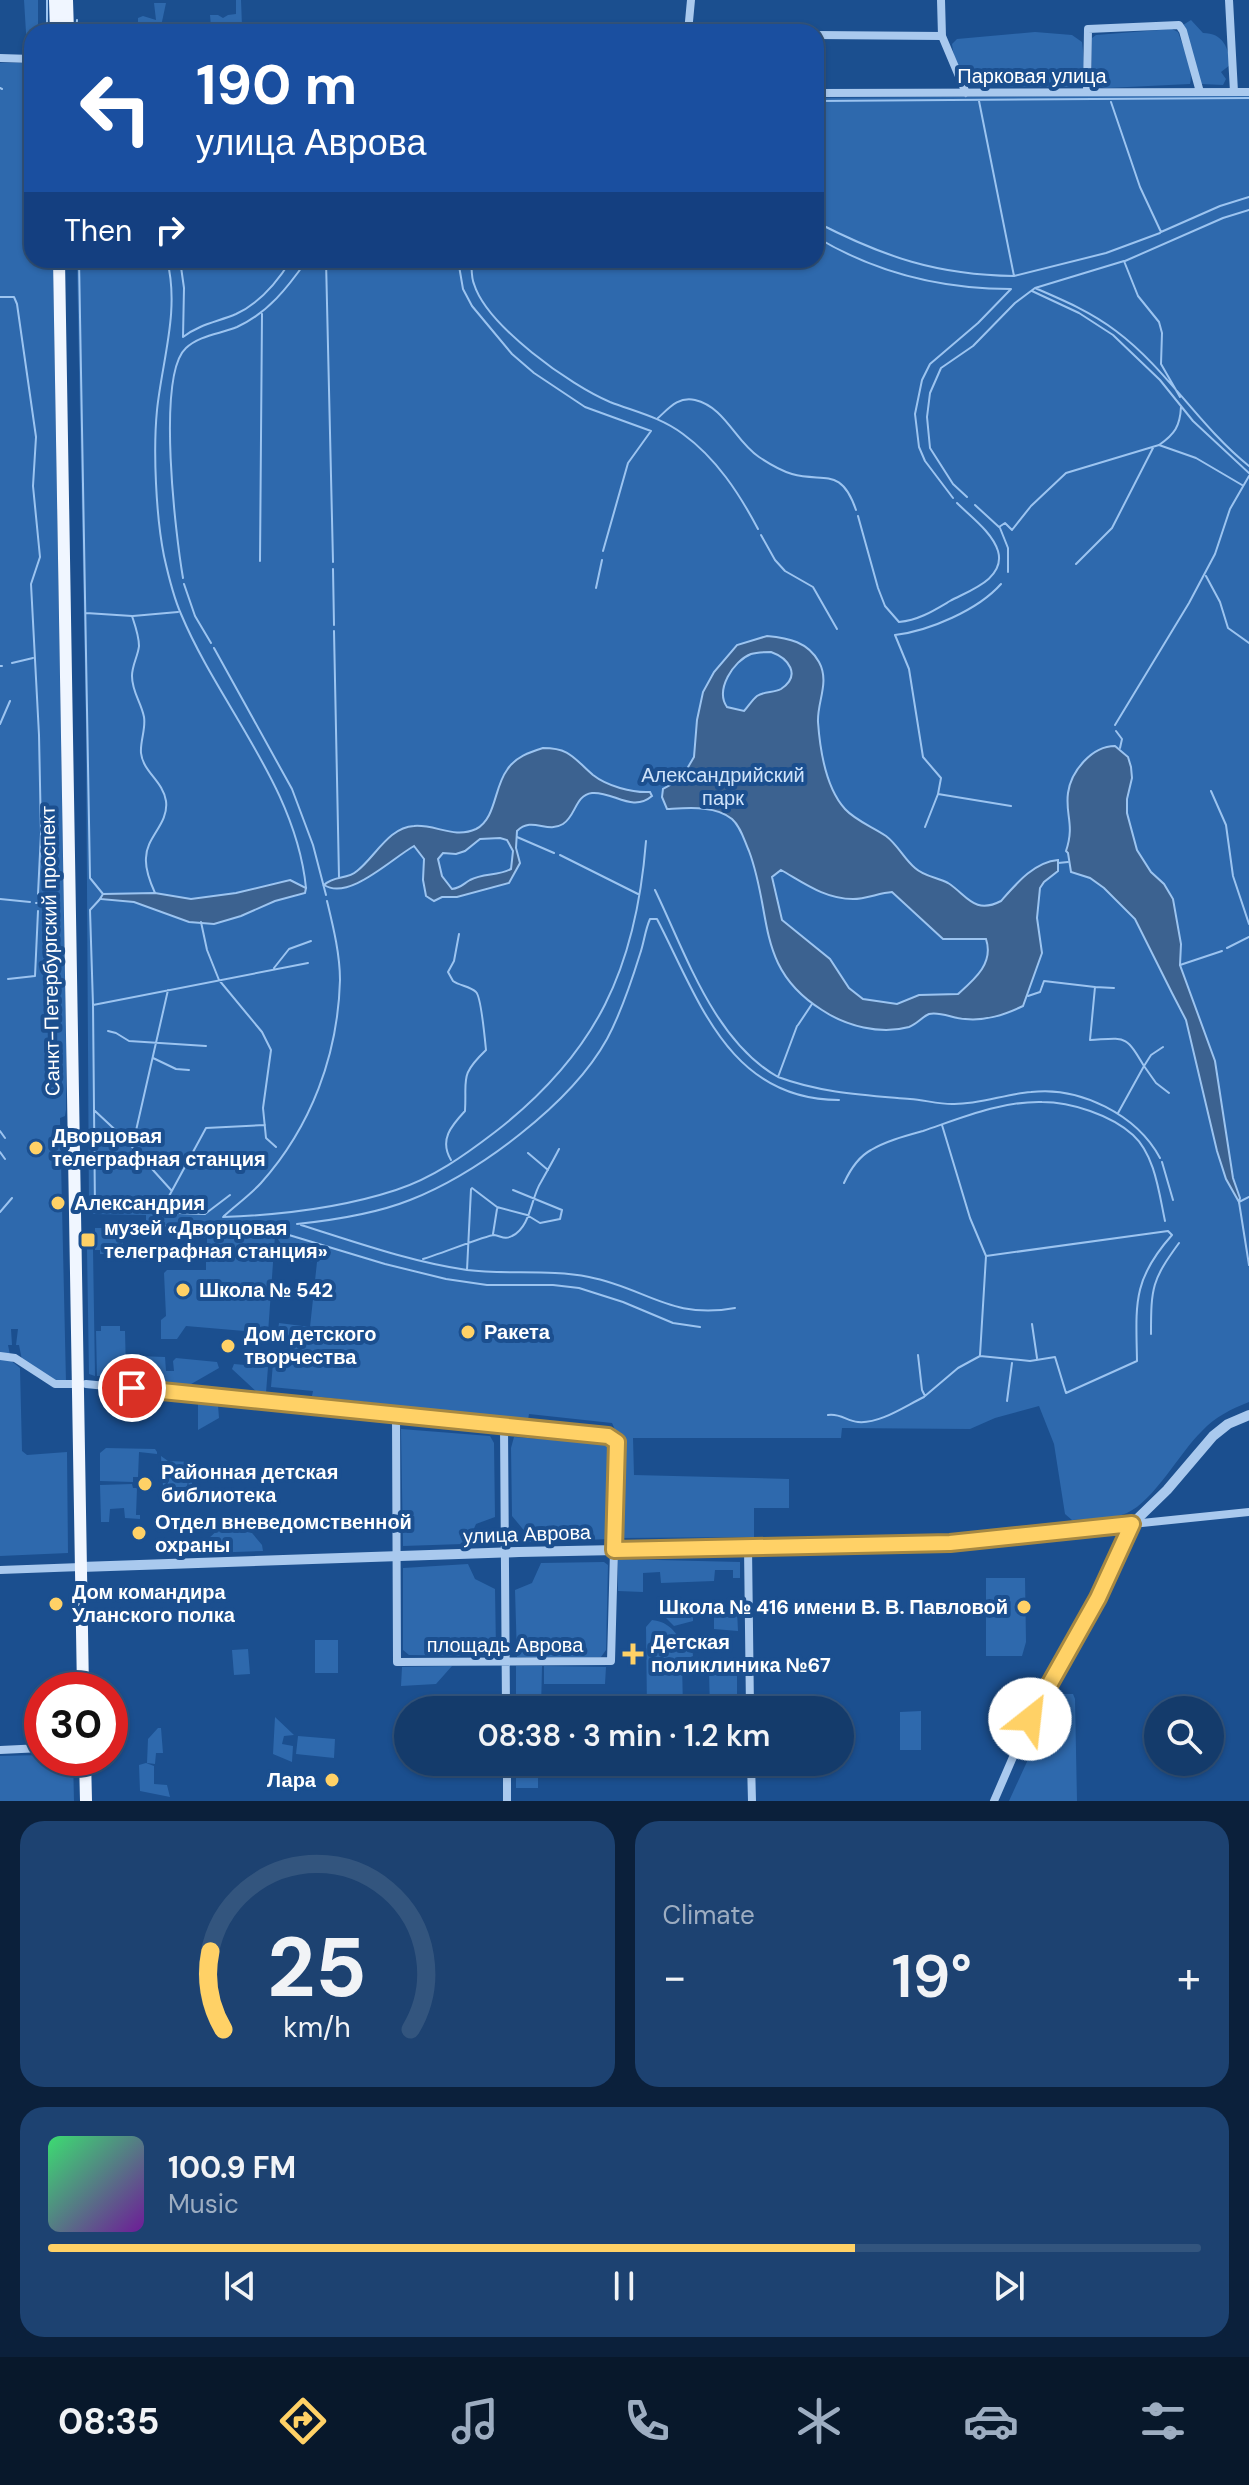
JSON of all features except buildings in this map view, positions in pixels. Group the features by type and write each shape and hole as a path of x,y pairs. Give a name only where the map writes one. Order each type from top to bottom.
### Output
{"main road":[{"path":"55,0 56,24"},
{"path":"67,0 68,24"},
{"name":"Санкт-Петербургский проспект","path":"59,268 82,1384"},
{"name":"Санкт-Петербургский проспект","path":"67,268 82,1384 90,1672"},
{"name":"Санкт-Петербургский проспект","path":"83,1672 85,1567"},
{"path":"85,1776 86,1801"},
{"path":"93,1776 94,1801"}],"street":[{"path":"689,24 691,0"},
{"path":"941,0 942,36 966,93"},
{"path":"1229,0 1234,92"},
{"path":"1087,92 1088,29 1179,25 1200,92"},
{"path":"824,35 942,36"},
{"path":"0,58 24,59"},
{"name":"Парковая улица","path":"824,93 1249,92"},
{"path":"0,1356 15,1358 55,1384 82,1384 396,1415"},
{"name":"площадь Аврова","path":"396,1415 504,1426 608,1436 617,1442 611,1661 397,1662 396,1415"},
{"path":"994,1801 1023,1734 1098,1598 1132,1524 1167,1490 1213,1436 1228,1424 1249,1415"},
{"path":"504,1426 506,1696"},
{"path":"1132,1524 1249,1512"},
{"name":"улица Аврова","path":"0,1570 396,1556 950,1543 1132,1524"},
{"path":"748,1547 750,1696"},
{"path":"0,1750 24,1749"},
{"path":"507,1776 507,1801"},
{"path":"751,1776 752,1801"}],"green space":[{"path":"24,0 38,0 38,24 25,24"},
{"path":"236,0 241,0 242,24 211,24 210,15 223,18 236,14"},
{"path":"154,3 166,3 162,24 118,24 138,22 138,18 143,16 156,20"},
{"path":"1191,20 1203,33 1216,36 1226,47 1230,65 1221,72 1226,79 1223,85 1201,84 1183,25"},
{"path":"1172,29 1178,32 1187,58 1190,84 1107,88 1092,82 1092,38 1096,35"},
{"path":"1035,32 1072,35 1082,42 1083,69 1075,84 1069,87 975,86 965,78 956,63 952,44 957,39"},
{"path":"0,63 24,63 24,268 53,268 66,1042 66,1110 65,1116 60,1118 66,1382 56,1382 22,1360 19,1345 16,1345 18,1329 11,1329 10,1355 0,1354"},
{"name":"Александрийский парк","path":"1249,95 1249,1402 1207,1426 1137,1507 1114,1517 1072,1520 1065,1514 1054,1444 1039,1406 995,1418 970,1429 842,1428 841,1438 633,1438 634,1475 789,1479 789,1508 754,1508 754,1537 619,1538 619,1438 612,1423 529,1414 528,1420 312,1396 313,1391 271,1387 273,1363 291,1364 294,1339 277,1338 279,1323 310,1327 317,1262 283,1258 284,1248 275,1235 268,1333 186,1326 177,1339 161,1339 161,1320 166,1316 164,1273 167,1270 206,1270 206,1262 210,1262 207,1238 139,1231 130,1237 129,1224 146,1226 146,1215 94,1214 89,1211 86,727 77,268 824,268 824,98"},
{"path":"95,1228 123,1228 123,1249 119,1250 119,1254 100,1254 100,1250 95,1250"},
{"path":"87,1249 93,1249 95,1376 89,1374"},
{"path":"101,1326 120,1326 120,1331 125,1331 126,1372 122,1378 97,1376 96,1331 101,1331"},
{"path":"137,1356 165,1357 166,1371 174,1371 173,1361 176,1358 217,1362 219,1368 186,1387 133,1381 131,1365"},
{"path":"0,1358 9,1359 20,1368 22,1451 27,1455 67,1452 68,1553 0,1556"},
{"path":"234,1364 268,1367 266,1393 259,1394 232,1369"},
{"path":"198,1404 218,1405 219,1418 198,1430"},
{"path":"401,1429 490,1436 494,1443 495,1517 476,1524 469,1540 463,1544 403,1546"},
{"path":"514,1437 605,1444 610,1448 610,1539 526,1542 522,1539 527,1534 512,1516 511,1448"},
{"path":"106,1448 155,1449 157,1454 139,1452 138,1477 133,1477 133,1482 100,1481 100,1453"},
{"path":"161,1456 168,1461 169,1467 170,1461 191,1462 187,1468 194,1462 192,1485 189,1487 188,1480 187,1487 166,1487 169,1480 163,1486"},
{"path":"132,1484 133,1488 137,1488 136,1515 140,1515 140,1519 125,1518 124,1508 110,1509 109,1522 101,1522 100,1485"},
{"path":"234,1515 262,1545 263,1551 206,1553 208,1539"},
{"path":"618,1559 740,1562 740,1578 733,1578 733,1570 715,1570 714,1581 661,1583 660,1572 643,1573 643,1592 618,1591"},
{"path":"604,1562 608,1565 606,1650 601,1657 517,1657 515,1590 532,1583 541,1563"},
{"path":"468,1564 475,1579 495,1589 496,1649 491,1656 409,1655 403,1650 403,1568"},
{"path":"986,1578 1025,1578 1026,1642 1022,1656 986,1656"},
{"path":"693,1603 693,1621 674,1626 666,1618 664,1606"},
{"path":"737,1610 738,1631 714,1629 714,1616"},
{"path":"652,1620 660,1622 692,1647 693,1656 682,1661 683,1696 647,1696 646,1627"},
{"path":"315,1640 338,1640 338,1673 315,1673"},
{"path":"248,1649 250,1674 234,1675 232,1650"},
{"path":"452,1666 436,1684 401,1686 402,1667"},
{"path":"516,1666 542,1666 541,1696 516,1696"},
{"path":"544,1666 606,1667 605,1684 544,1684"},
{"path":"715,1666 737,1669 737,1696 710,1696 709,1672"},
{"path":"1058,1694 1073,1694 1075,1699 1077,1801 1009,1801"},
{"path":"921,1711 921,1750 900,1750 900,1712"},
{"path":"275,1717 294,1735 284,1736 282,1744 293,1746 292,1762 273,1754"},
{"path":"161,1728 163,1753 156,1753 155,1764 147,1763 148,1739"},
{"path":"298,1736 335,1739 334,1758 296,1754"},
{"path":"24,1755 24,1776 73,1776 74,1801 0,1801 0,1756"},
{"path":"146,1763 154,1766 154,1784 167,1785 170,1797 140,1791 139,1765"},
{"path":"516,1776 538,1776 538,1788 516,1788"}],"shaded area":[{"path":"767,636 775,637 797,642 815,655 823,677 818,714 820,744 833,790 849,813 886,836 919,871 948,883 972,902 984,906 1001,901 1033,869 1058,860 1058,871 1040,888 1037,918 1042,953 1023,1006 1002,1015 980,1019 929,1014 909,1027 875,1029 852,1025 831,1016 801,994 786,976 769,939 756,874 738,826 732,819 710,809 667,809 662,797 663,789 681,779 694,757 703,692 714,672 737,645","holes":["771,652 783,658 790,668 792,673 787,684 781,689 757,696 744,711 727,707 723,693 732,669 751,654","781,870 815,889 843,898 858,899 892,892 943,939 986,939 985,963 958,994 919,995 897,1004 863,999 849,988 830,959 782,920 772,877"]},
{"path":"1115,746 1128,757 1131,767 1127,813 1137,850 1173,899 1181,944 1180,965 1215,1061 1239,1202 1226,1179 1217,1151 1186,1020 1135,919 1104,888 1090,878 1071,872 1066,851 1070,834 1067,801 1073,776 1084,761 1098,750"},
{"path":"543,748 566,752 605,782 628,790 650,792 652,796 645,801 630,802 592,793 582,798 571,816 557,827 523,827 517,831 516,848 520,863 509,883 434,901 426,896 424,859 414,846 357,883 334,888 324,885 353,874 390,837 405,828 422,826 452,832 476,829 487,818 510,765","holes":["480,839 507,840 513,851 511,869 475,878 452,889 442,876 438,859 443,853 465,851"]},
{"path":"290,880 306,888 305,893 214,924 189,922 134,902 100,899 103,894 155,893 191,899 236,893"}],"waterway":[{"path":"47,0 47,24"},
{"path":"77,20 77,24"},
{"path":"824,101 1249,98"},
{"path":"824,226 912,262 960,272 1014,276 979,101"},
{"path":"1111,102 1140,187 1161,232 1249,197"},
{"path":"1125,261 1223,218 1249,210"},
{"path":"1014,276 1106,253 1160,233"},
{"path":"824,242 862,260 910,276 959,286 1011,289 978,323 930,364 922,380 915,414 919,447 925,461 953,498"},
{"path":"967,497 953,484 930,448 927,417 930,393 941,368 973,346 1015,303 1035,288 1124,261 1138,296 1159,322 1162,333 1161,364 1180,397"},
{"path":"79,268 90,878 103,894"},
{"path":"169,268 171,317 155,444 157,503 164,556 181,614 197,648 272,780 288,815 306,888"},
{"path":"181,268 183,337 253,304 285,268"},
{"path":"183,578 171,458 172,390 177,364 192,344 237,327 268,307 301,268"},
{"path":"326,268 333,562"},
{"path":"459,268 463,289 472,306 512,354 534,373 585,407 651,431 628,463 603,551"},
{"path":"472,268 473,281 482,300 512,336 574,383 610,402 657,419 695,443 726,477 758,529"},
{"path":"1035,288 1097,318 1116,331 1151,362 1214,433 1249,466"},
{"path":"1032,291 1079,313 1113,335 1160,380 1193,421 1249,473"},
{"path":"0,297 14,297 17,304 36,437 33,486 40,557 31,584 39,735 41,833 38,894"},
{"path":"260,561 262,314"},
{"path":"658,418 684,400 705,404 722,417 751,450 775,467 792,474 838,482 850,496 856,510"},
{"path":"975,505 999,527 1005,523 1012,530 1031,506 1066,473 1159,445 1176,429 1181,407"},
{"path":"1159,445 1196,458 1242,485"},
{"path":"1076,564 1112,528 1153,448"},
{"path":"1115,725 1189,603 1215,554 1230,509 1249,476"},
{"path":"858,516 878,588 885,606 899,622 926,614 975,588 996,569 998,551 991,537 957,503"},
{"path":"1000,528 1008,548 1008,572"},
{"path":"761,535 785,571 813,587 837,629"},
{"path":"596,588 602,560"},
{"path":"333,569 334,625"},
{"path":"1206,576 1220,602 1228,628 1249,643"},
{"path":"184,584 195,616 211,643"},
{"path":"925,827 941,778 923,757 909,669 895,635 952,618 980,602 1001,584"},
{"path":"133,616 178,612"},
{"path":"86,613 132,616 137,631 139,646 132,676 144,717 141,753 145,766 161,788 166,801 164,817 146,858 155,893"},
{"path":"334,631 339,877"},
{"path":"214,648 292,789 313,845 326,895"},
{"path":"12,663 33,658"},
{"path":"0,724 10,701"},
{"path":"1116,731 1122,739 1120,748"},
{"path":"1211,791 1226,825 1233,876 1249,924"},
{"path":"938,794 1011,806"},
{"path":"517,837 554,853"},
{"path":"223,1217 332,1206 410,1185 460,1157 530,1102 585,1039 605,1004 633,929 646,841"},
{"path":"560,855 638,894"},
{"path":"1058,863 1068,862"},
{"path":"655,890 691,968 719,1019 736,1042 778,1077 797,1026"},
{"path":"101,898 90,910 95,1210 205,1214 230,1195"},
{"path":"0,899 30,902"},
{"path":"224,1216 257,1187 279,1161 307,1114 327,1062 334,1035 340,980 327,901"},
{"path":"36,903 51,902"},
{"path":"8,979 35,976 38,911"},
{"path":"297,1224 383,1209 437,1188 493,1154 547,1111 571,1088 607,1039 629,987 650,919 657,919 704,1012 722,1040 744,1064 770,1083 801,1096 839,1100"},
{"path":"201,922 207,950 219,980 262,1032 271,1050 263,1108 266,1138 276,1147"},
{"path":"451,1160 446,1140 465,1111 468,1072 486,1050 478,995 474,990 453,981 448,972 454,961 459,934"},
{"path":"1227,948 1249,937"},
{"path":"274,968 289,949 311,941"},
{"path":"1180,965 1222,951"},
{"path":"93,1005 308,963"},
{"path":"1028,996 1040,992 1044,981 1095,987 1090,1040 1123,1040 1133,1048 1144,1066 1118,1113"},
{"path":"1095,987 1114,988"},
{"path":"94,1110 125,1139 135,1135 168,990"},
{"path":"798,1025 812,1004"},
{"path":"108,1031 129,1041 206,1046"},
{"path":"1163,1047 1151,1055 1144,1066 1156,1083 1169,1093"},
{"path":"153,1058 176,1069 189,1070"},
{"path":"778,1077 827,1090 947,1104 972,1103 1031,1092 1069,1094 1087,1099 1122,1117 1150,1143 1160,1158"},
{"path":"844,1183 862,1156 889,1141 996,1107 1027,1102 1053,1103 1078,1107 1102,1116 1133,1135 1151,1164 1165,1221"},
{"path":"168,1198 206,1128 265,1125"},
{"path":"942,1125 970,1218 986,1256 980,1355"},
{"path":"0,1131 5,1138"},
{"path":"125,1139 171,1190"},
{"path":"423,1259 489,1236 507,1238 518,1232 559,1149"},
{"path":"0,1152 5,1159"},
{"path":"528,1153 548,1170"},
{"path":"1162,1162 1173,1200"},
{"path":"472,1188 497,1207 527,1215 540,1223 560,1219 562,1210 513,1190"},
{"path":"467,1270 471,1189"},
{"path":"1249,1197 1239,1202 1249,1265"},
{"path":"0,1212 12,1198"},
{"path":"493,1234 497,1209"},
{"path":"133,1223 279,1232 446,1279 487,1285 579,1288 673,1323 700,1327"},
{"path":"301,1225 425,1262 467,1270 589,1277 693,1310 735,1308"},
{"path":"918,1355 925,1396 958,1368 980,1356 1030,1361 1055,1357 1066,1393 1137,1361 1139,1294 1150,1266 1172,1235 1168,1231 986,1256"},
{"path":"1151,1334 1155,1285 1163,1266 1179,1243"},
{"path":"1032,1324 1037,1358"},
{"path":"1007,1401 1012,1363"},
{"path":"828,1415 866,1422 884,1417 924,1397"}],"place":[{"name":"Дворцовая телеграфная станция","path":"36,1148"},
{"name":"Александрия","path":"58,1203"},
{"name":"музей «Дворцовая телеграфная станция»","path":"88,1240"},
{"name":"Школа № 542","path":"183,1290"},
{"name":"Ракета","path":"468,1332"},
{"name":"Дом детского творчества","path":"228,1346"},
{"name":"Районная детская библиотека","path":"145,1484"},
{"name":"Отдел вневедомственной охраны","path":"139,1533"},
{"name":"Дом командира Уланского полка","path":"56,1604"},
{"name":"Школа № 416 имени В. В. Павловой","path":"1024,1607"},
{"name":"Детская поликлиника №67","path":"633,1654"},
{"name":"Лара","path":"332,1780"}],"route":[{"path":"132,1388 608,1436 617,1442 614,1550 950,1543 1132,1524 1098,1598 1030,1719"}]}
